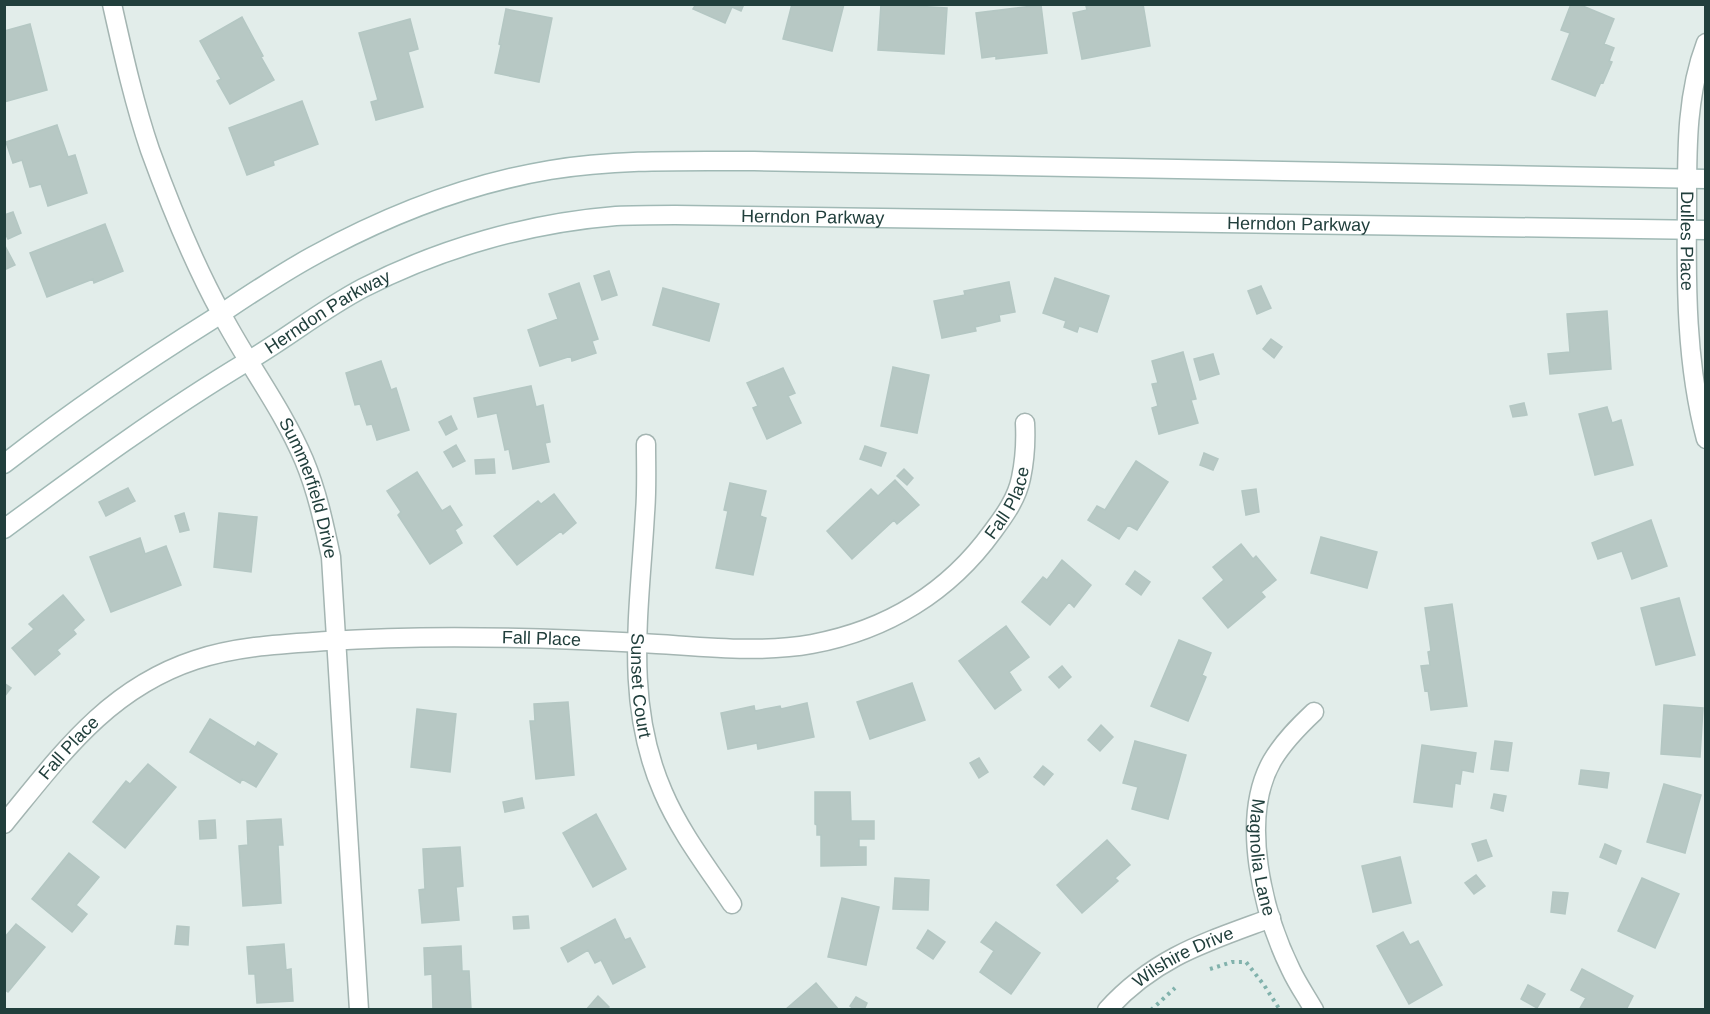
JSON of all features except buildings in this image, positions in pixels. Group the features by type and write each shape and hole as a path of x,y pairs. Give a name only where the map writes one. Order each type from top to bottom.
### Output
{"street":[{"name":"Summerfield Drive","path":"112,4 128,76 150,150 197,264 221,313 304,460 321,508 331,556 359,1010"},
{"name":"Dulles Place","path":"1706,43 1696,68 1690,106 1686,230 1689,347 1698,410 1706,440"},
{"path":"4,464 147,361 313,256 357,234 432,202 492,183 551,170 600,164 754,161 1706,179"},
{"name":"Herndon Parkway","path":"4,529 170,409 336,304 414,264 462,247 522,231 616,216 1117,220 1706,230"},
{"name":"Fall Place","path":"4,824 71,743 110,706 150,680 193,660 238,649 405,636 539,638 761,649 811,645 854,633 891,618 922,601 950,580 975,555 1008,511 1021,481 1026,449 1025,423"},
{"name":"Sunset Court","path":"646,444 646,510 636,643 637,693 646,742 662,791 685,834 732,904"},
{"name":"Magnolia Lane","path":"1314,712 1290,735 1271,762 1260,792 1256,824 1260,871 1270,918 1291,969 1314,1010"},
{"name":"Wilshire Drive","path":"1107,1010 1123,992 1156,967 1194,946 1270,918"}],"path":[{"path":"1203,971 1232,962 1246,962 1280,1010"},
{"path":"1151,1010 1175,987"}]}
